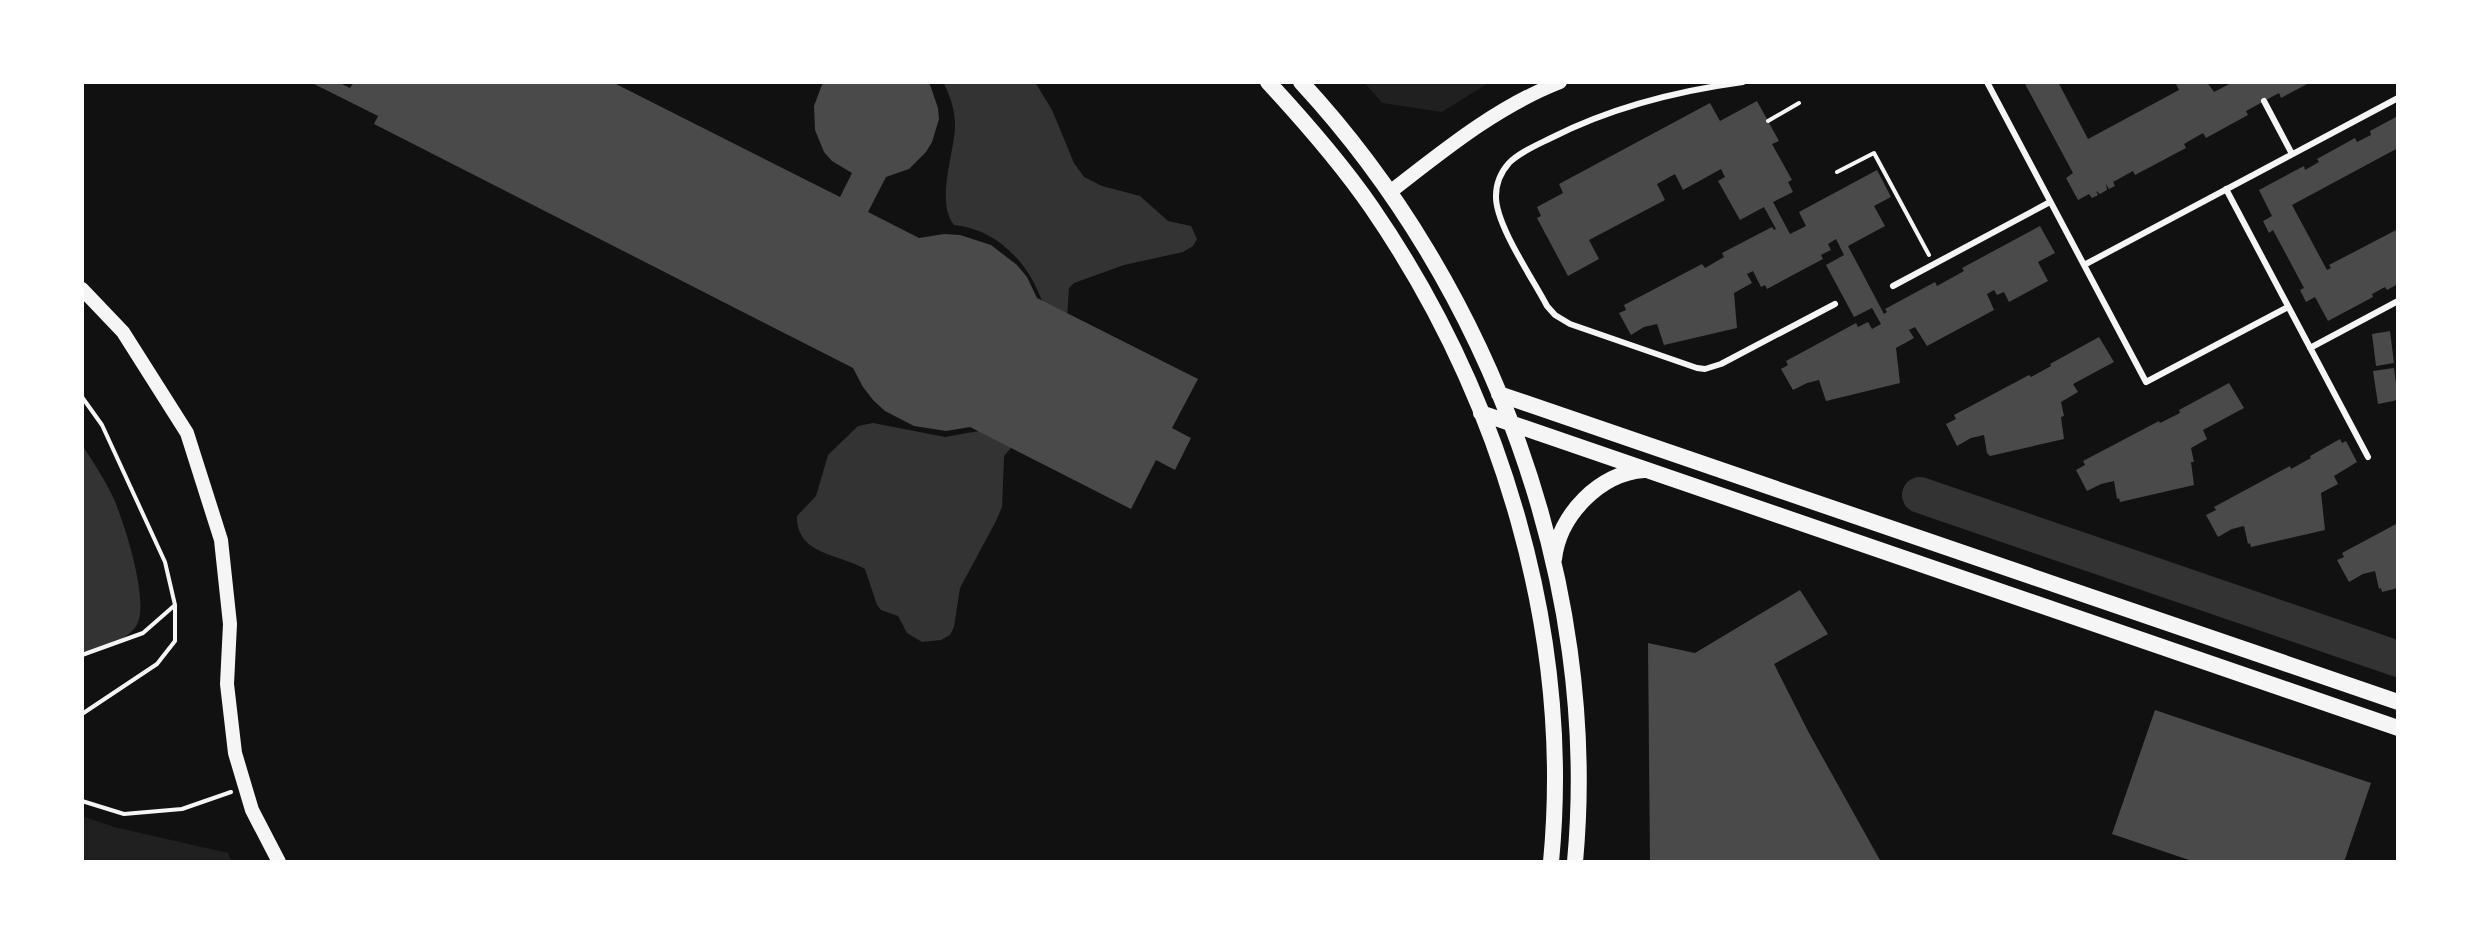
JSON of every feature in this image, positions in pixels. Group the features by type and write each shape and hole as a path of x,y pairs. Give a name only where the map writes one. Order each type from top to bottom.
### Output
{"main road":[{"path":"1268,82 1337,161 1396,245 1460,362 1481,413 1520,529 1540,619 1553,734 1555,784 1551,862"},
{"path":"1301,82 1390,192 1447,284 1482,352 1511,423 1543,523 1573,680 1579,783 1575,862"},
{"path":"1499,394 2398,702"},
{"path":"1481,413 2398,728"},
{"path":"1553,565 1565,524 1591,494 1621,474 1647,470"}],"street":[{"path":"1390,192 1439,152 1493,117 1560,82"},
{"path":"82,289 123,332 187,433 221,540 230,624 227,684 235,753 252,810 279,862"}],"lane":[{"path":"1743,82 1680,92 1636,104 1590,120 1517,156 1501,175 1496,193 1499,218 1547,306 1555,315 1570,324 1697,368 1721,364 1835,304"},
{"path":"1987,82 2146,382 2288,307"},
{"path":"2084,265 2398,98"},
{"path":"2264,101 2292,154"},
{"path":"2226,189 2368,457"},
{"path":"1893,286 2050,202"},
{"path":"2310,348 2398,301"}],"path":[{"path":"1768,121 1799,103"},
{"path":"1837,172 1874,153 1934,264"},
{"path":"82,397 102,425 165,562 175,605 175,641 157,664 82,714"},
{"path":"82,655 143,633 175,605"},
{"path":"82,801 124,814 182,809 245,787"}],"shaded area":[{"path":"943,82 1035,82 1052,110 1074,163 1084,177 1102,186 1140,196 1168,221 1191,226 1197,239 1193,246 1183,252 1124,265 1074,283 1069,288 1067,318 1025,432 1004,456 1002,507 960,588 954,627 950,635 941,640 922,642 907,633 898,616 881,610 877,605 865,569 821,552 804,539 797,516 816,496 828,455 858,426 873,423 945,437 979,431 1042,301 1028,273 1008,250 984,233 954,225 949,215 946,190 955,119"},
{"path":"1364,82 1490,82 1442,112 1382,103"},
{"path":"82,445 107,485 118,510 138,582 140,615 136,626 119,641 82,657"},
{"path":"82,816 114,827 228,853 232,862 82,862"}],"building":[{"path":"310,82 338,82 350,88 354,82 612,82 840,197 852,173 824,152 815,130 814,106 823,82 929,82 939,119 932,142 909,169 886,177 868,212 919,238 960,235 991,245 1017,265 1037,298 1198,379 1172,428 1191,438 1175,470 1156,460 1131,509 970,427 946,431 914,426 885,411 873,400 853,368 374,124 378,116"},
{"path":"2024,82 2058,82 2088,139 2179,90 2175,82 2207,82 2214,92 2233,82 2311,82 2281,98 2279,93 2246,111 2248,115 2206,138 2203,133 2184,144 2186,148 2135,175 2133,171 2113,182 2115,186 2109,189 2106,184 2107,190 2100,194 2096,191 2098,195 2092,198 2089,194 2078,200 2066,178 2073,173"},
{"path":"1757,101 1779,141 1772,144 1792,180 1788,182 1793,192 1773,202 1790,234 1806,226 1799,212 1877,170 1891,197 1874,206 1885,226 1848,246 1884,314 1887,312 1885,309 1935,282 1937,286 1964,271 1962,268 2040,226 2055,253 2038,262 2048,281 2009,302 2004,292 1997,295 1994,290 1987,294 1994,310 1927,346 1915,327 1909,330 1914,338 1896,348 1900,383 1826,401 1819,380 1793,390 1781,369 1788,365 1786,361 1856,323 1858,327 1868,322 1872,329 1881,324 1872,308 1854,317 1826,265 1844,255 1836,239 1828,244 1831,250 1821,255 1823,259 1767,289 1765,285 1761,287 1753,271 1747,274 1752,283 1734,293 1737,328 1664,345 1657,324 1631,335 1619,313 1626,310 1624,305 1702,264 1705,268 1724,257 1722,253 1772,227 1776,229 1764,207 1740,220 1718,181 1725,177 1721,169 1683,190 1675,174 1657,184 1665,200 1589,240 1599,259 1568,276 1537,218 1541,216 1537,207 1563,193 1559,184 1710,103 1720,121"},
{"path":"2398,116 2398,148 2292,205 2327,270 2331,268 2329,265 2398,229 2398,284 2387,290 2385,287 2372,294 2373,297 2328,321 2315,297 2306,302 2300,290 2304,288 2273,230 2269,233 2263,221 2272,216 2259,190 2304,166 2305,170 2319,162 2317,159 2355,138 2357,142 2371,135 2370,131"},
{"path":"2390,331 2394,363 2376,366 2372,334"},
{"path":"2099,337 2114,362 2073,384 2078,392 2061,402 2064,439 1990,456 1984,435 1957,446 1946,424 1956,419 1954,415 2029,375 2031,377"},
{"path":"2394,368 2398,400 2378,404 2373,371"},
{"path":"2229,383 2244,408 2203,430 2207,439 2191,448 2194,485 2120,502 2114,481 2087,491 2076,470 2085,465 2083,461 2180,413 2179,410"},
{"path":"2340,439 2342,443 2346,441 2357,462 2334,476 2338,484 2321,493 2325,530 2251,547 2244,526 2218,537 2206,515 2216,510 2214,507 2290,466 2291,469"},
{"path":"2398,523 2398,588 2382,592 2375,571 2349,582 2337,560 2344,557 2342,553"},
{"path":"1800,590 1828,634 1774,664 1881,862 1650,862 1648,643 1695,653"},
{"path":"2155,710 2371,783 2344,862 2195,862 2112,834"}],"waterway":[{"path":"1920,495 2398,659"}]}
